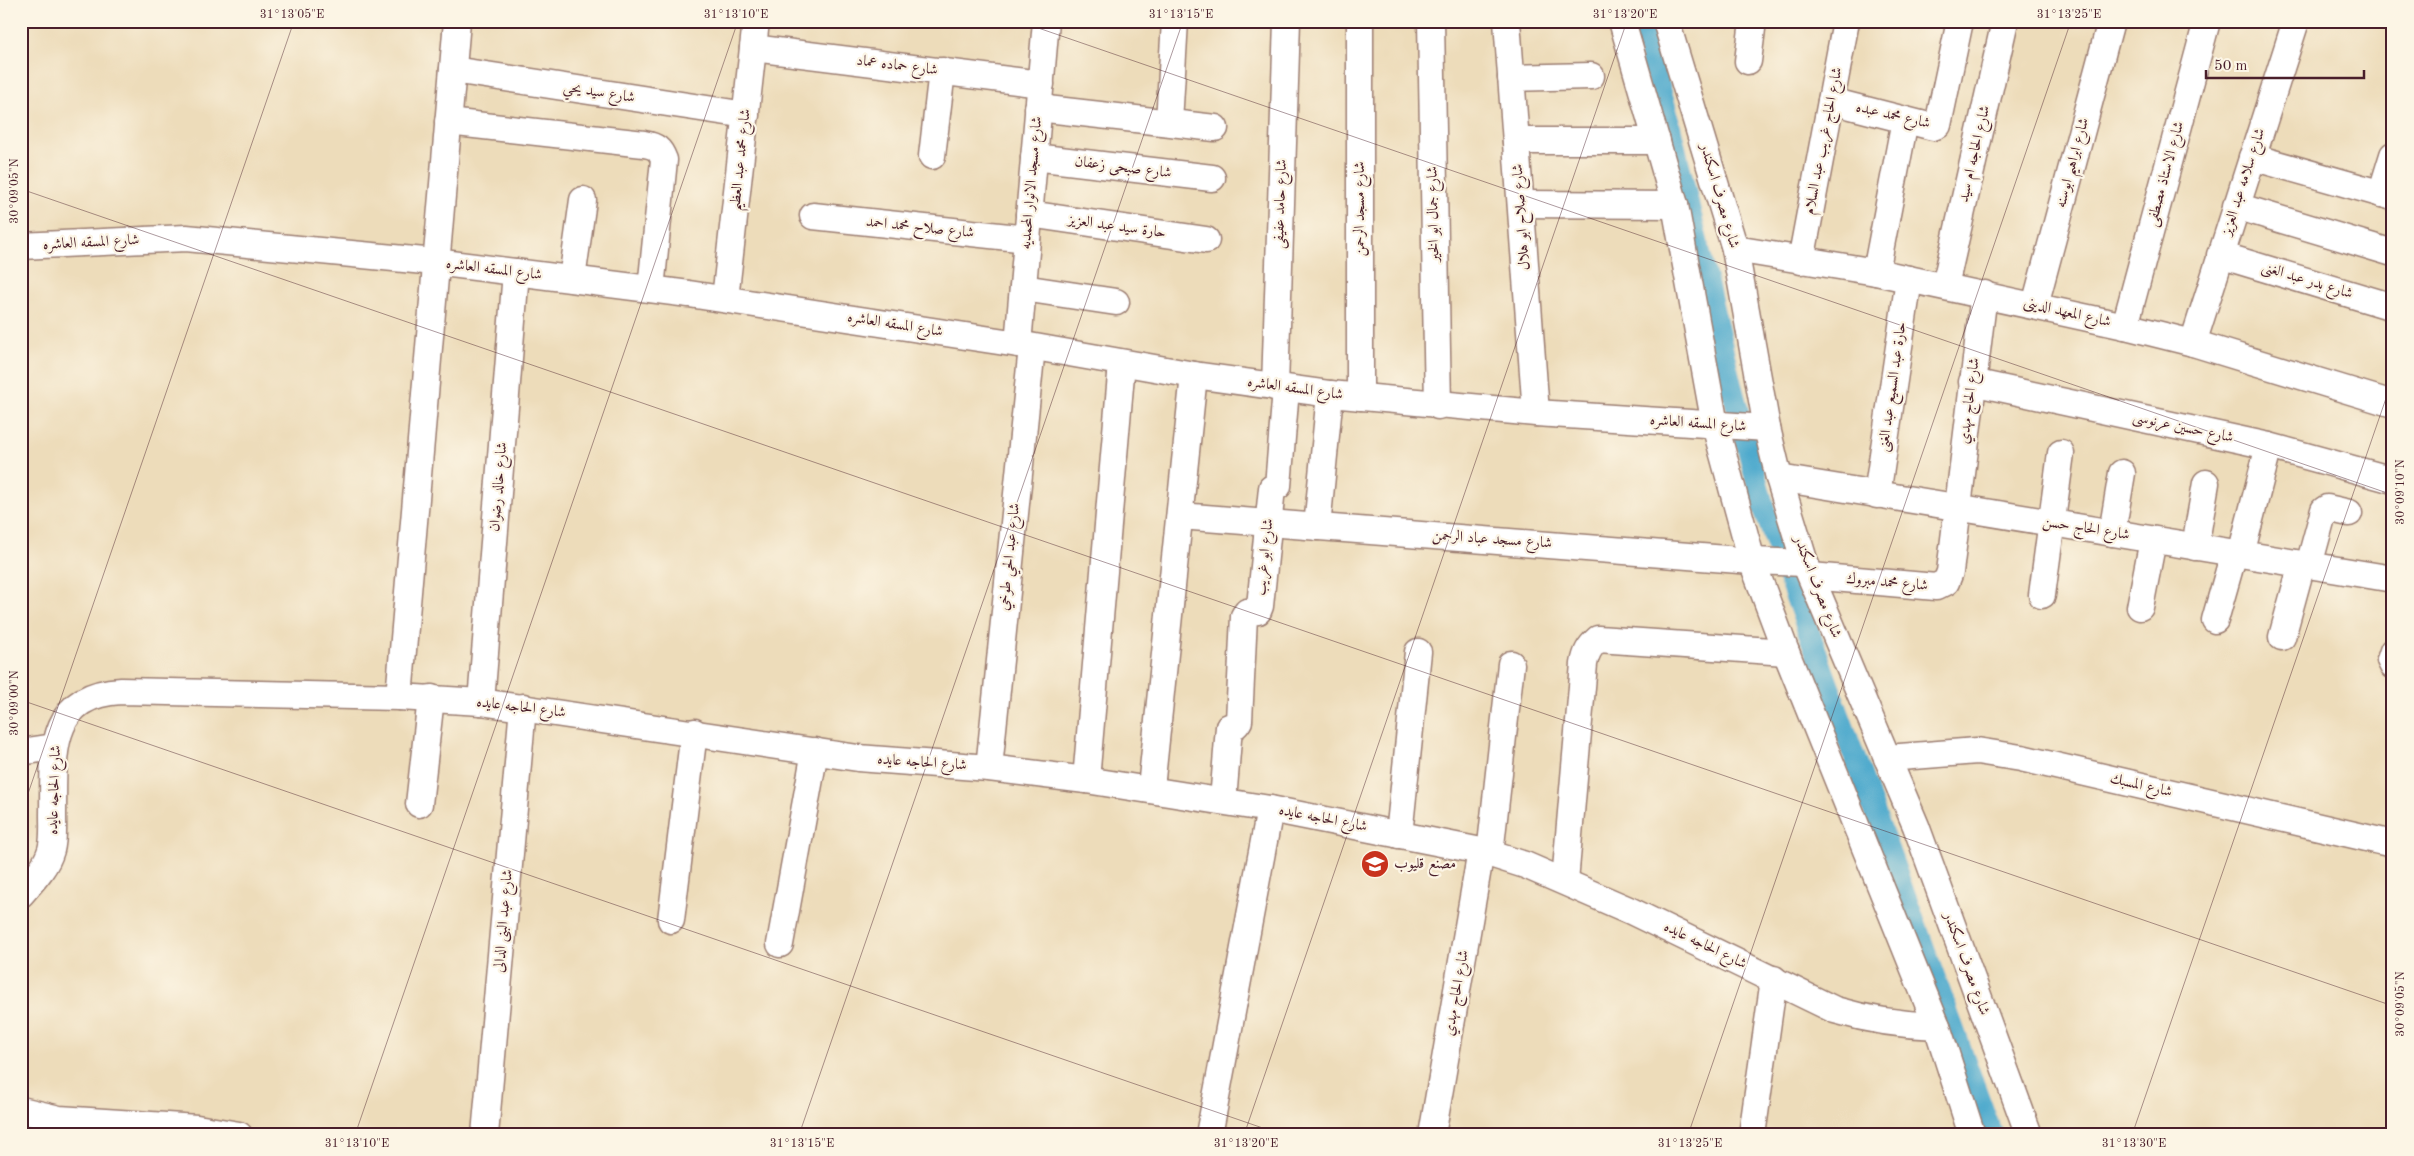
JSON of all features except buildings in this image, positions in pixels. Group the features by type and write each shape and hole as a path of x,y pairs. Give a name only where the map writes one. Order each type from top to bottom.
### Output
{"street":[{"path":"399,697 457,21"},
{"name":"شارع محمد عبد العظيم","path":"726,299 756,21"},
{"name":"شارع مسجد الانوار المحمديه","path":"1025,345 1022,288 1046,21"},
{"path":"1169,122 1175,21"},
{"name":"شارع حامد عفيفى","path":"1281,388 1287,21"},
{"name":"شارع مسجد الرحمن","path":"1360,21 1360,398"},
{"name":"شارع جمال ابو الخير","path":"1431,21 1438,406"},
{"name":"شارع صلاح ابو هلال","path":"1507,21 1536,414"},
{"path":"1622,21 1675,204 1715,426 1752,561 1786,652 1937,1026 1972,1135"},
{"name":"شارع مصرف اسكندر","path":"1666,21 1735,249 1767,428 1779,478 1808,570 1916,826 2029,1135"},
{"path":"1748,61 1753,21"},
{"name":"شارع الحاج غريب عبد السلام","path":"1801,260 1846,21"},
{"name":"شارع محمد عبده","path":"1831,101 1933,128 1938,125 1960,21"},
{"name":"شارع الحاجه ام سيد","path":"1946,286 2005,21"},
{"name":"شارع ابراهيم ابوسنه","path":"2035,305 2111,21"},
{"name":"شارع الاستاذ مصطفى","path":"2125,326 2207,21"},
{"name":"شارع سلامه عبد العزيز","path":"2193,344 2296,21"},
{"name":"شارع حماده عماد","path":"753,48 942,71 1039,96 1169,122 1215,128"},
{"name":"شارع سيد يحي","path":"453,70 746,115"},
{"path":"932,156 942,71"},
{"path":"1511,78 1591,76"},
{"path":"1876,272 1905,120"},
{"path":"448,122 654,146 661,151 664,160 651,289"},
{"path":"1516,141 1657,141"},
{"path":"2252,157 2387,195 2393,155"},
{"name":"شارع صبحى زعفان","path":"1034,157 1212,178"},
{"path":"572,279 583,200"},
{"path":"1520,204 1675,204"},
{"path":"2236,206 2393,253"},
{"name":"حارة سيد عبد العزيز","path":"1029,214 1206,240"},
{"name":"شارع صلاح محمد احمد","path":"813,216 1027,240"},
{"name":"شارع المسقه العاشره","path":"21,246 186,238 435,262 726,299 1025,345 1194,375 1360,398 1536,414 1767,428"},
{"name":"شارع المعهد الدينى","path":"1735,249 1876,272 2125,326 2193,344 2393,404"},
{"name":"شارع بدر عبد الغنى","path":"2220,255 2393,307"},
{"name":"شارع خالد رضوان","path":"482,702 516,272"},
{"name":"حارة عبد السميع عبد الغنى","path":"1877,495 1910,280"},
{"path":"1022,288 1116,302"},
{"name":"شارع الحاج مهدي","path":"1957,508 1984,294"},
{"name":"شارع عبد الحي طوخي","path":"989,768 1025,345"},
{"path":"1086,780 1122,362"},
{"path":"1151,788 1194,375"},
{"name":"شارع حسين عرنوسى","path":"1972,382 2269,446 2393,480"},
{"name":"شارع ابو غريب","path":"1223,801 1229,728 1236,725 1239,721 1244,616 1247,612 1255,612 1260,609 1272,488 1278,486 1281,388"},
{"path":"1317,527 1330,394"},
{"path":"2215,620 2269,446"},
{"path":"2042,595 2050,523 2061,453"},
{"path":"2112,533 2122,473"},
{"name":"شارع الحاج حسن","path":"1779,478 2393,578"},
{"path":"2196,547 2206,483"},
{"name":"شارع محمد مبروك","path":"1808,570 1936,587 1942,585 1949,577 1957,508"},
{"path":"2282,637 2305,564 2326,508 2348,513"},
{"name":"شارع مسجد عباد الرحمن","path":"1180,516 1752,561 1808,570"},
{"path":"2140,607 2152,540"},
{"path":"1565,880 1584,664 1586,653 1591,645 1598,639 1786,652"},
{"path":"2393,651 2390,660 2393,666"},
{"path":"1399,835 1418,652"},
{"name":"شارع الحاج مهدي","path":"1432,1135 1485,853 1511,664"},
{"name":"شارع الحاجه عايده","path":"21,894 44,866 52,848 54,747 58,731 65,717 76,705 90,697 105,692 431,698 523,707 892,761 989,768 1151,788 1270,809 1485,853 1565,880 1835,1010 1867,1020 1900,1025 1937,1026"},
{"path":"419,804 431,698"},
{"name":"شارع عبد البنى الدالى","path":"485,1135 523,707"},
{"path":"671,920 694,732"},
{"path":"21,752 54,747"},
{"path":"780,944 815,751"},
{"name":"شارع المسبك","path":"1887,758 1977,751 2021,758 2393,844"},
{"path":"1209,1135 1270,809"},
{"path":"1752,1135 1774,979"},
{"path":"21,1110 59,1120 197,1128 239,1135"}],"waterway":[{"path":"1641,21 1667,114 1731,385 1764,509 1992,1135"}],"place":[{"name":"مصنع قليوب","path":"1375,864"}]}
